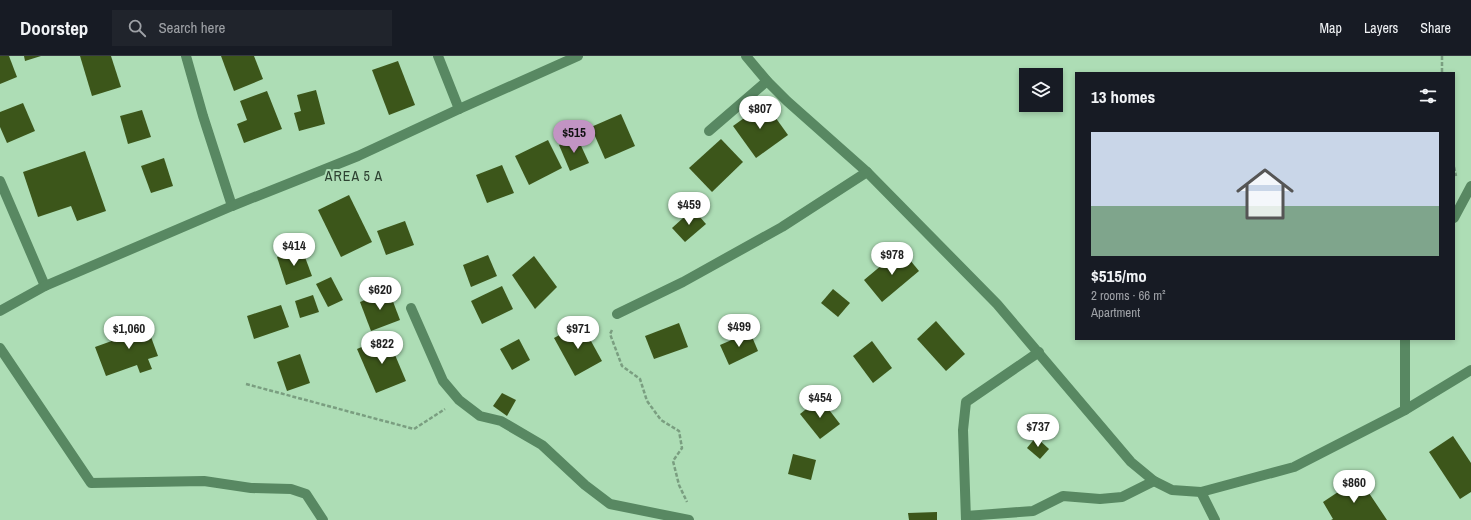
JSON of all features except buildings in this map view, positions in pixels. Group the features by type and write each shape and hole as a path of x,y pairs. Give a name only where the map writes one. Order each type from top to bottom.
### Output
{"street":[{"path":"186,56 203,116 232,206"},
{"path":"438,56 459,109"},
{"path":"0,311 45,286 232,206 358,156 578,56"},
{"path":"746,56 767,81 787,101 867,172 997,304 1131,462 1154,481 1172,490 1201,492 1294,467 1405,410 1471,370"},
{"path":"709,131 767,81"},
{"path":"617,314 683,282 782,227 867,172"},
{"path":"0,181 45,286"},
{"path":"1455,216 1471,186"},
{"path":"411,308 443,381 459,400 480,416 501,421 542,445 586,485 610,504 689,520"},
{"path":"1405,340 1405,410"},
{"path":"0,348 91,483 204,481 251,488 291,488 306,494 324,520"},
{"path":"1038,352 966,402 963,430 966,518 1033,511 1063,496 1100,499 1122,497 1154,481"},
{"path":"1201,492 1215,520"}],"path":[{"path":"1442,56 1442,72"},
{"path":"617,314 610,334 622,366 640,379 647,401 661,420 679,431 682,448 673,461 680,485 689,506"},
{"path":"246,384 414,430 459,400"}],"district":[{"name":"AREA 5 A","path":"354,176"}]}
